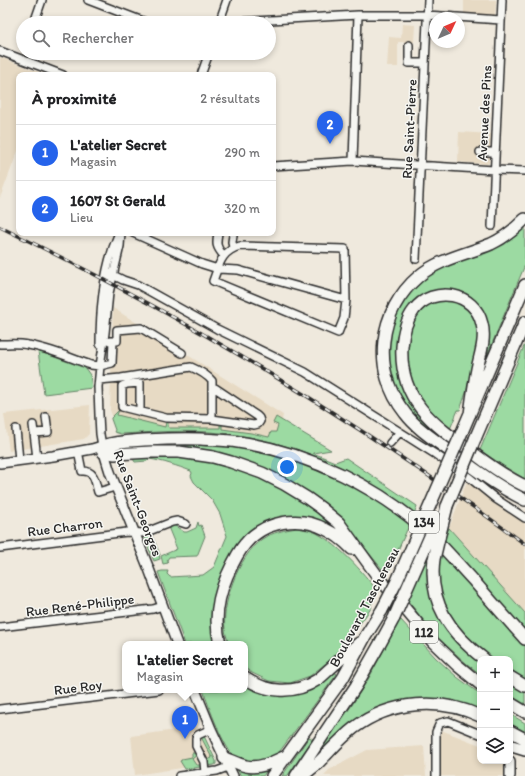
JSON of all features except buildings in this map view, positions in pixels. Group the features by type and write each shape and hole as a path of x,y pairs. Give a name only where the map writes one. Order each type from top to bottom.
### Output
{"highway":[{"path":"525,219 512,231 497,241 444,262 429,269 420,276 402,295 393,311 386,328 383,350 385,368 390,387 398,403 411,420 487,478 525,500"},
{"name":"Boulevard Taschereau","path":"272,776 343,678 395,586 525,285"},
{"path":"470,414 482,344 482,324 476,310 466,300 451,295 436,295 424,300 416,307 408,318 404,331 402,348 403,365 410,391 422,411 442,431 495,469 525,486"},
{"name":"Boulevard Taschereau","path":"296,776 356,686 394,618 431,534 447,506 525,322"},
{"path":"99,449 114,442 192,438 230,441 262,446 285,452 326,467 375,493 423,528 448,553 525,639"},
{"path":"99,449 115,454 151,452 188,453 226,460 262,473 307,498 339,523 376,574"},
{"path":"447,506 434,559 433,574 435,591 445,618 462,640 481,656"},
{"path":"219,641 216,620 219,601 226,579 234,561 245,544 266,528 282,523 293,522 309,523 324,528 342,540 376,574"},
{"name":"112","path":"376,574 423,632 457,665 477,682"},
{"path":"248,680 257,685 273,690 301,687 322,676 365,637"},
{"path":"513,679 525,686"},
{"path":"302,776 319,762 354,728 370,718 388,711 409,706 434,704 460,708 477,715"},
{"path":"513,705 525,712"},
{"path":"513,733 525,739"},
{"path":"513,747 525,750"},
{"path":"226,762 256,767 268,764 286,756"}],"main road":[{"path":"0,463 99,449"},
{"name":"Rue Saint-Georges","path":"99,449 110,472 176,641"},
{"path":"196,693 233,776"},
{"path":"510,764 510,776"}],"street":[{"path":"36,16 42,0"},
{"path":"88,0 130,16"},
{"path":"222,16 228,0"},
{"name":"Rue Saint-Pierre","path":"416,259 428,0"},
{"name":"Avenue des Pins","path":"492,226 502,0"},
{"path":"276,20 358,15 427,15 501,20"},
{"path":"352,161 358,15"},
{"path":"409,46 409,63 425,63"},
{"path":"0,51 16,55"},
{"path":"31,60 57,72"},
{"path":"202,72 206,60"},
{"path":"480,152 495,152"},
{"path":"276,166 352,161 525,171"},
{"name":"Rue Saint-Georges","path":"99,449 99,380 102,340 102,296 110,273 114,244 118,236"},
{"path":"140,236 218,270 238,270 346,300"},
{"path":"217,236 216,243 224,256"},
{"path":"232,236 233,248"},
{"path":"240,246 345,249 346,300 344,318 338,333 213,281 224,256 229,250 240,246"},
{"path":"110,273 123,280 138,285 218,329 305,372 464,474 496,499 525,518"},
{"path":"102,340 117,341 117,330 141,328 182,353"},
{"path":"0,344 26,344 36,346 90,365 100,366 112,363 113,341"},
{"path":"99,380 191,368 197,370 210,378 212,381 212,419"},
{"path":"140,412 171,419 212,419 254,425 258,424 260,418 215,388 212,388"},
{"path":"34,433 48,432 46,417"},
{"path":"33,425 36,458"},
{"path":"16,429 19,460"},
{"path":"390,443 400,432"},
{"path":"78,451 82,471 88,471 92,474 98,492 116,487"},
{"name":"Rue Charron","path":"0,548 125,532 144,533 172,522 186,524"},
{"name":"Rue René-Philippe","path":"0,627 146,610 163,606"},
{"name":"Rue Roy","path":"0,709 135,693"},
{"path":"436,776 436,732 440,723 448,722 477,733"},
{"path":"205,773 204,762 196,746 196,738 198,735 211,729"},
{"path":"179,776 217,771 226,762"}],"shaded area":[{"path":"464,0 496,0 495,16 465,15"},
{"path":"402,24 415,25 414,42 398,42 398,67 387,67 389,37 401,38"},
{"path":"0,57 38,72 16,72 16,156 0,198"},
{"path":"459,132 491,134 489,163 458,162"},
{"path":"113,308 283,415 278,440 220,429 118,432 110,410"},
{"path":"90,405 89,434 84,439 9,451 4,414"},
{"path":"470,473 525,513 525,613 449,528"},
{"path":"198,727 215,763 135,775 131,736"},
{"path":"441,730 477,744 477,764 504,764 505,776 440,776"},
{"path":"424,746 426,776 323,776 329,770 367,750"}],"green space":[{"path":"525,224 525,265 481,370 481,311 429,293 398,341 418,413 428,424 446,439 445,441 432,433 414,417 394,385 388,354 391,326 405,297 426,276"},
{"path":"454,299 471,310 480,333 471,378 460,410 458,410 450,429 435,419 415,391 406,363 408,333 417,312 434,300"},
{"path":"525,344 525,479 480,450"},
{"path":"38,351 85,368 90,375 92,388 44,394"},
{"path":"119,410 117,415 165,427 166,422 168,422 169,428 220,428 220,424 222,424 222,429 269,437 271,432 276,432 278,425 273,423 276,417 331,450 313,453 335,462 346,458 417,506 414,514 393,497 344,469 318,457 263,440 209,432 170,431 121,434 114,432 115,430 111,418"},
{"path":"216,444 266,452 317,468 368,493 410,523 387,575 350,530 291,484 166,448 166,446"},
{"path":"166,455 227,464 268,481 309,505 332,524 331,526 318,520 296,516 278,518 260,525 245,535 239,542 229,561 217,597 212,620 214,641 184,641 158,572 168,571 167,574 170,577 203,575 214,567 227,536 220,514 212,500 194,482 191,476 191,471 149,459 147,461 135,462 133,459 134,456"},
{"path":"198,522 199,526 201,525 205,536 197,556 169,557 167,560 168,563 163,564 161,556 177,549 168,527 174,525 184,532 187,532 196,528"},
{"path":"297,528 312,531 321,536 339,549 365,575 378,592 370,606 372,607 327,665 325,664 310,676 290,683 269,681 250,672 248,670 248,641 228,641 225,623 225,610 228,597 233,582 246,557 262,539"},
{"path":"449,528 525,613 525,630 444,540"},
{"path":"151,533 160,555 160,559 154,561 144,537"},
{"path":"441,552 525,646 525,679 513,671 513,656 491,656 477,645 456,622 445,605 439,586 439,565"},
{"path":"427,555 430,557 429,588 477,658 477,672 436,636 408,601"},
{"path":"400,619 436,658 457,677 477,692 477,712 397,705 317,758 315,756 352,705 370,676"},
{"path":"334,672 337,674 276,755 254,764 236,758 226,746 204,693 248,693 248,684 276,694"},
{"path":"513,684 525,692 525,704 513,697"},
{"path":"513,716 525,723 525,735 513,729"},
{"path":"204,736 216,761 216,764 214,765 208,766 207,760 212,758 201,737"},
{"path":"309,737 313,739 288,775 282,776"},
{"path":"192,753 197,755 192,759 196,765 201,765 201,767 185,769 180,761 182,759 192,757"},
{"path":"236,767 268,769 263,776 241,776"}],"railway":[{"path":"0,227 16,235"},
{"path":"18,236 137,297 270,374 399,456 463,499 525,544"}],"place":[{"name":"1607 St Gerald","path":"330,144"},
{"name":"L'atelier Secret","path":"185,739"}]}
